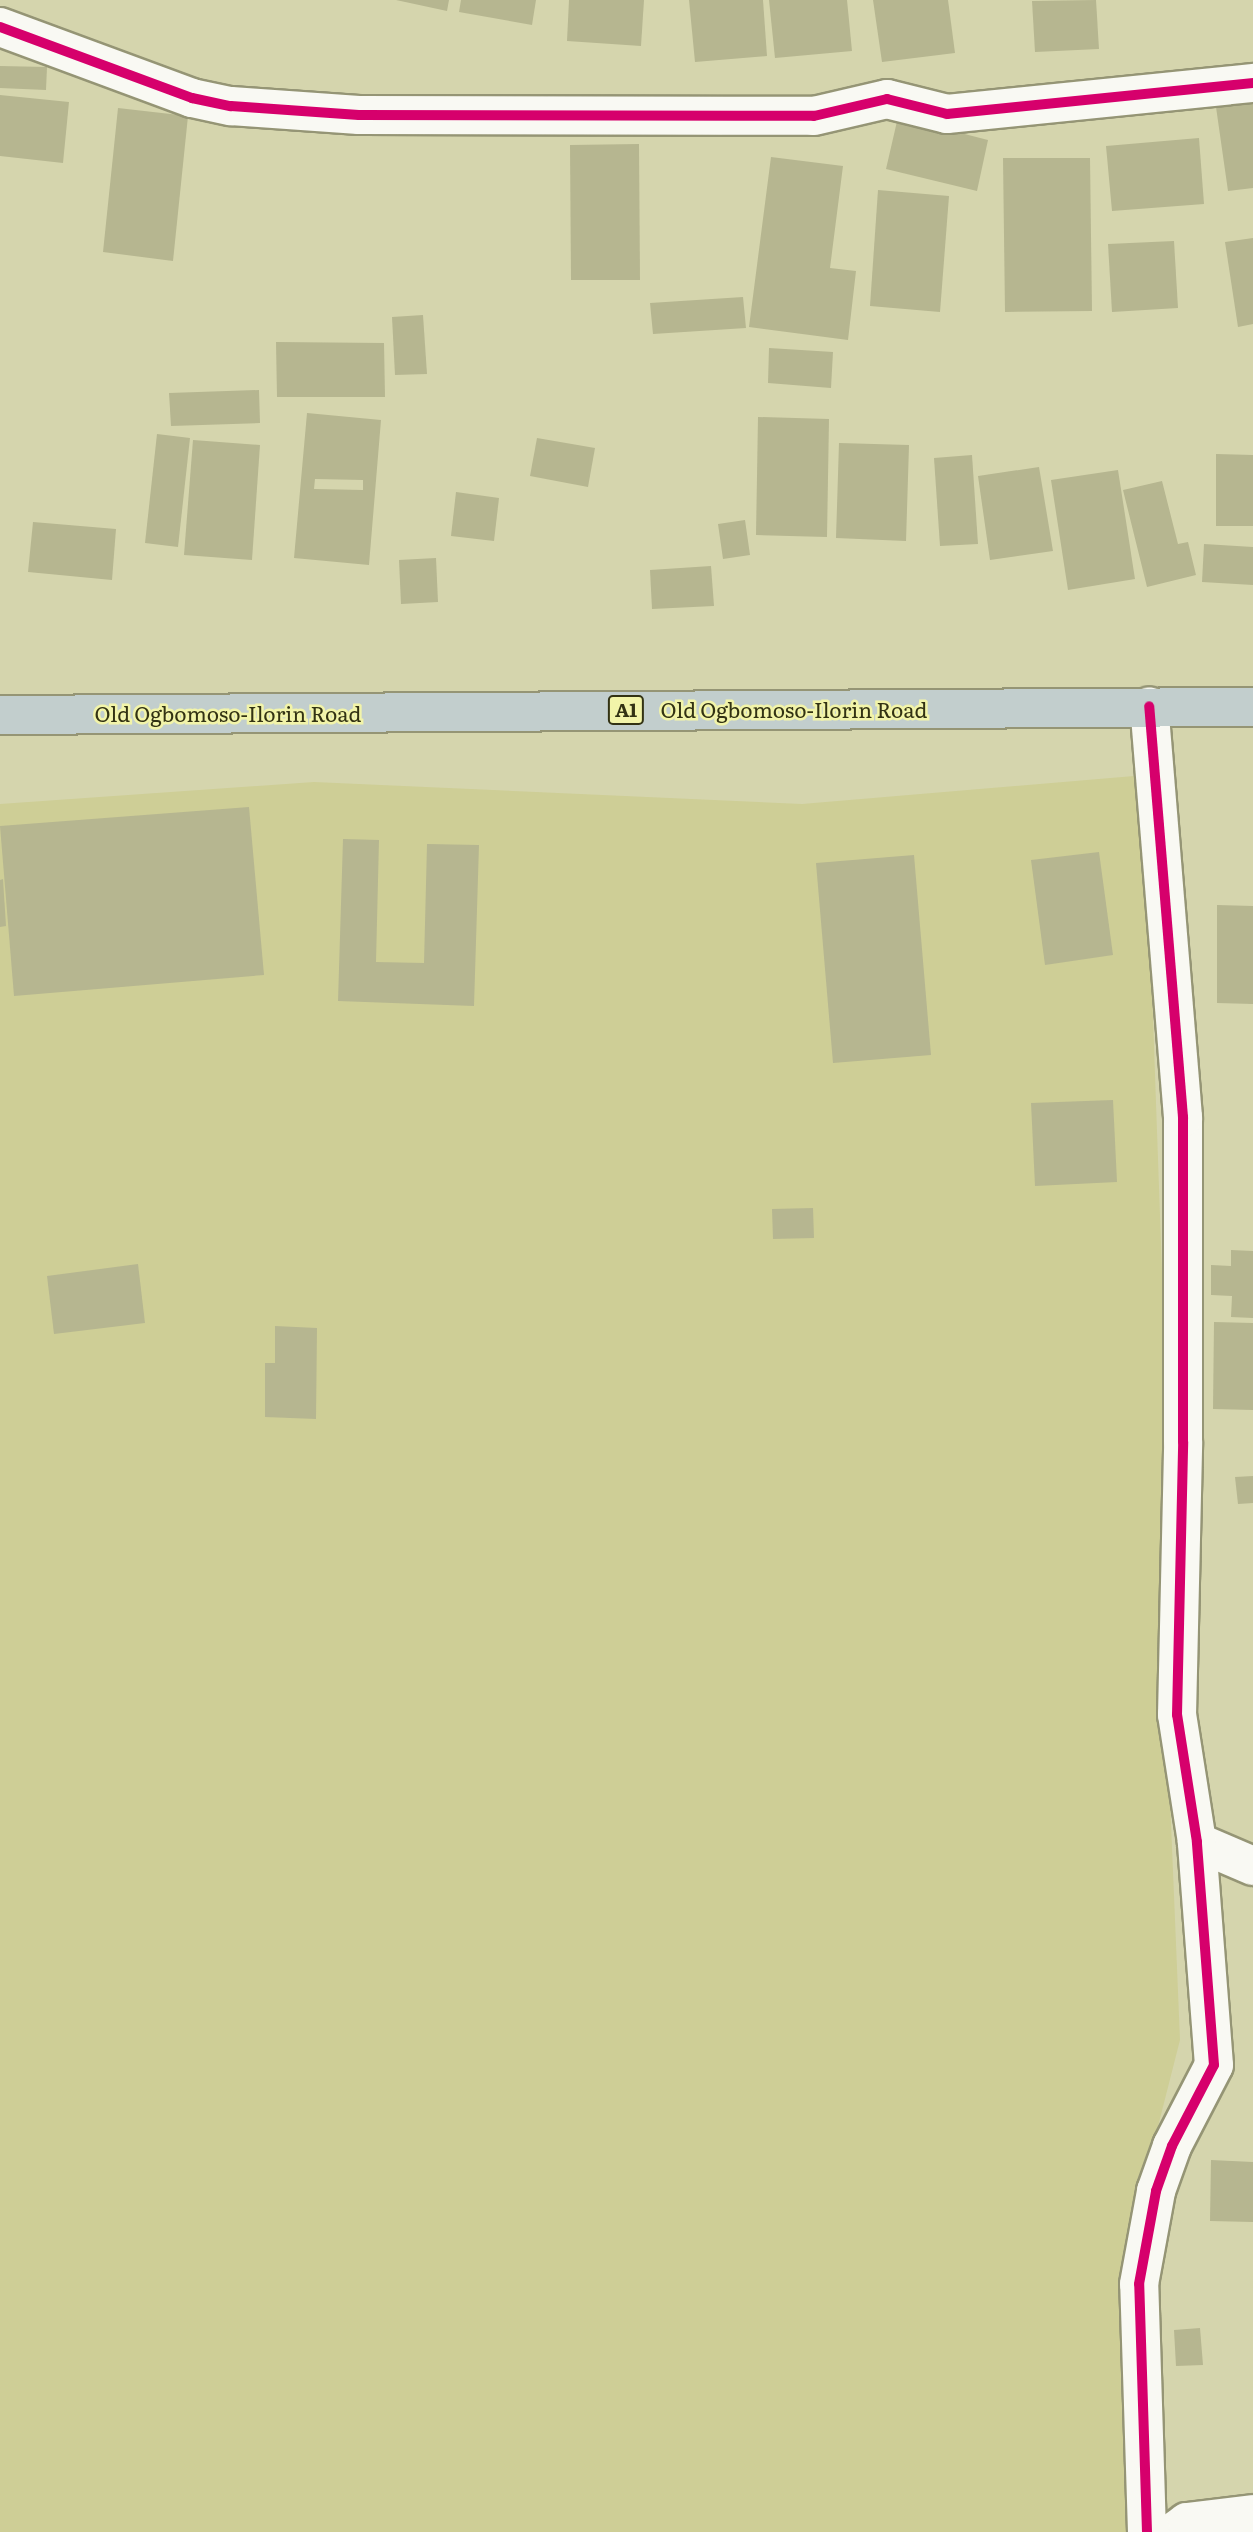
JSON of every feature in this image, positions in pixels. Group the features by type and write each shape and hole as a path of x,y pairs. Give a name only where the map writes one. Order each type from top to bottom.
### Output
{"highway":[{"name":"Old Ogbomoso-Ilorin Road","path":"0,715 1253,707"}],"street":[{"path":"0,27 192,98 231,106 359,115 814,116 887,99 947,114 1253,83"},
{"path":"1146,2532 1139,2284 1156,2190 1172,2146 1214,2065 1197,1842 1177,1715 1184,1442 1183,1117 1149,706"},
{"path":"1197,1842 1253,1866"},
{"path":"1173,2532 1187,2522 1253,2514"}],"green space":[{"path":"1134,776 1151,961 1165,1357 1170,1799 1180,2040 1124,2260 1127,2532 0,2532 0,804 314,782 802,804"}],"building":[{"path":"396,0 449,0 447,11"},
{"path":"461,0 536,0 532,25 459,12"},
{"path":"569,0 644,0 641,46 567,41"},
{"path":"689,0 763,0 767,56 695,62"},
{"path":"769,0 847,0 852,51 775,58"},
{"path":"873,0 948,0 955,53 882,62"},
{"path":"1096,0 1099,49 1035,52 1032,1"},
{"path":"0,66 47,67 46,90 0,88"},
{"path":"0,95 69,102 63,163 0,156"},
{"path":"1253,102 1253,188 1228,191 1216,107"},
{"path":"118,108 188,116 173,261 103,252"},
{"path":"898,117 988,140 977,191 886,169"},
{"path":"1199,138 1204,204 1112,211 1106,146"},
{"path":"639,144 640,280 571,280 570,145"},
{"path":"771,157 843,166 830,268 856,271 848,340 749,327"},
{"path":"1003,158 1090,158 1092,311 1005,312"},
{"path":"878,190 949,196 940,312 870,306"},
{"path":"1253,238 1253,324 1238,327 1225,242"},
{"path":"1174,241 1178,308 1112,312 1108,244"},
{"path":"743,297 746,328 653,334 650,303"},
{"path":"423,315 427,374 395,375 392,317"},
{"path":"276,342 384,343 385,397 277,397"},
{"path":"769,348 833,352 831,388 768,383"},
{"path":"259,390 260,423 171,426 169,393"},
{"path":"307,413 381,420 369,565 294,558","holes":["315,479 363,480 363,490 314,489"]},
{"path":"758,417 829,419 827,537 756,535"},
{"path":"157,434 190,438 178,547 145,543"},
{"path":"537,438 595,448 588,487 530,476"},
{"path":"193,440 260,445 252,560 184,555"},
{"path":"839,443 909,445 906,541 836,538"},
{"path":"1216,454 1253,455 1253,526 1216,526"},
{"path":"972,455 978,544 940,546 934,458"},
{"path":"1039,467 1053,551 990,560 978,476"},
{"path":"1118,470 1135,579 1068,590 1051,480"},
{"path":"1162,481 1178,544 1188,542 1196,575 1147,587 1123,490"},
{"path":"456,492 499,498 494,541 451,536"},
{"path":"745,520 750,555 723,559 718,524"},
{"path":"33,522 116,529 112,580 28,572"},
{"path":"1204,544 1253,547 1253,585 1202,582"},
{"path":"436,558 438,602 401,604 399,560"},
{"path":"711,566 714,606 652,609 650,570"},
{"path":"249,807 264,975 14,996 0,826"},
{"path":"343,839 379,840 376,962 424,963 427,844 479,845 474,1006 338,1001"},
{"path":"1099,852 1113,955 1045,965 1031,860"},
{"path":"914,855 931,1055 833,1063 816,863"},
{"path":"3,879 6,926 0,927 0,880"},
{"path":"1217,905 1253,906 1253,1004 1217,1003"},
{"path":"1113,1100 1117,1182 1035,1186 1031,1103"},
{"path":"813,1208 814,1238 773,1239 772,1209"},
{"path":"1231,1250 1253,1251 1253,1318 1231,1317 1232,1296 1211,1295 1211,1265 1231,1266"},
{"path":"138,1264 145,1323 54,1334 47,1276"},
{"path":"1214,1322 1253,1323 1253,1410 1213,1409"},
{"path":"275,1326 317,1328 316,1419 265,1417 265,1363 275,1363"},
{"path":"1253,1476 1253,1503 1238,1504 1235,1477"},
{"path":"1211,2160 1253,2162 1253,2222 1210,2221"},
{"path":"1200,2328 1203,2365 1176,2366 1174,2330"}],"cycle path":[{"path":"0,27 192,98 231,106 359,115 814,116 887,99 947,114 1253,83"},
{"path":"1147,2532 1139,2284 1156,2191 1172,2146 1214,2065 1197,1842 1177,1715 1183,1442 1183,1117 1149,706"}]}
